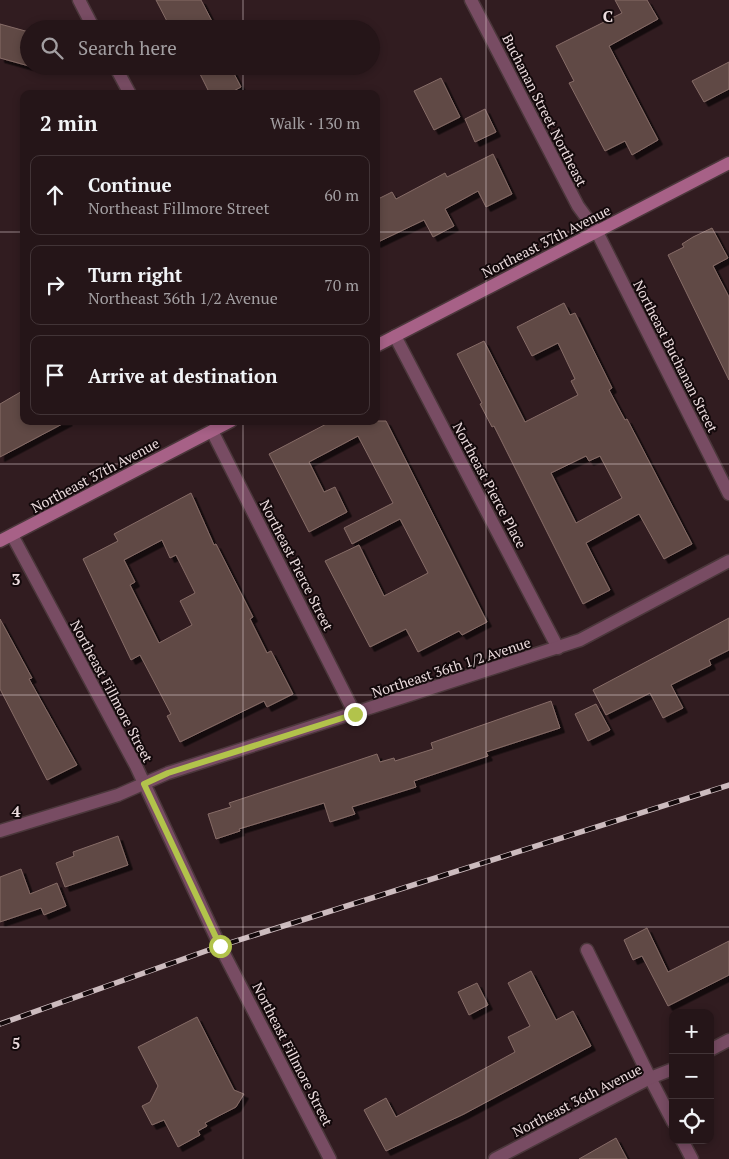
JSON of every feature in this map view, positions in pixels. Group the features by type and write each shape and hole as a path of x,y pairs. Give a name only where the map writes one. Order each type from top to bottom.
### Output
{"street":[{"path":"79,0 89,20"},
{"name":"Buchanan Street Northeast","path":"471,0 578,206 597,232"},
{"path":"120,75 128,90"},
{"name":"Northeast 37th Avenue","path":"380,344 729,163"},
{"name":"Northeast Buchanan Street","path":"597,232 729,494"},
{"name":"Northeast Pierce Place","path":"395,336 558,648"},
{"name":"Northeast 37th Avenue","path":"0,541 223,425"},
{"name":"Northeast Pierce Street","path":"212,431 355,714"},
{"name":"Northeast Fillmore Street","path":"12,534 144,784 220,946 330,1159"},
{"name":"Northeast 36th 1/2 Avenue","path":"0,831 118,796 168,773 580,640 729,561"},
{"path":"586,950 669,1114"},
{"path":"714,1048 729,1040"},
{"name":"Northeast 36th Avenue","path":"495,1159 510,1156 650,1078 669,1071"},
{"path":"684,1144 692,1159"}],"building":[{"path":"156,0 201,0 211,20 166,20"},
{"path":"615,0 647,0 658,19 609,46 658,140 632,155 625,141 605,151 569,83 574,81 556,46 622,13"},
{"path":"0,24 20,30 20,64 0,58"},
{"path":"729,62 729,89 704,102 692,81"},
{"path":"200,75 235,75 241,87 235,90 208,90"},
{"path":"441,78 460,117 434,130 414,91"},
{"path":"485,109 496,132 475,142 465,119"},
{"path":"493,154 512,194 486,207 478,191 445,209 454,226 433,237 424,220 380,241 380,198 392,192 396,199 445,173 447,177"},
{"path":"712,228 728,258 713,266 729,297 729,380 668,255 684,247 682,244 693,237"},
{"path":"564,303 570,315 575,313 612,388 609,390 625,420 627,419 692,544 664,559 639,514 586,543 610,590 583,604 494,426 492,427 480,404 482,403 457,354 484,341 525,422 578,395 571,381 575,379 558,343 532,356 517,327","holes":["586,456 589,461 600,456 622,498 576,523 551,473"]},
{"path":"20,392 20,425 60,425 0,457 0,404"},
{"path":"380,421 386,421 487,622 462,635 459,631 418,652 406,629 370,647 325,561 359,545 384,596 428,573 400,519 352,544 344,528 393,503 358,436 309,462 324,492 335,487 347,512 309,532 269,454 324,425 380,425"},
{"path":"191,493 214,545 216,544 253,617 250,619 267,653 271,651 293,694 267,707 264,701 180,742 167,716 171,714 140,655 131,660 83,559 118,541 114,534","holes":["162,540 170,558 176,555 195,593 180,601 192,625 159,643 130,585 135,582 124,560"]},
{"path":"729,618 729,650 709,660 711,665 671,685 683,708 663,718 650,693 606,715 593,690"},
{"path":"0,619 32,678 29,679 77,765 47,780 0,689"},
{"path":"551,701 560,728 486,752 488,756 414,781 416,787 352,807 355,814 330,822 324,803 239,829 240,831 216,839 208,814 231,807 229,803 377,754 380,762 394,758 395,761 433,749 431,743"},
{"path":"596,704 610,730 588,741 575,714"},
{"path":"118,836 128,865 65,887 56,863 74,856 73,852"},
{"path":"21,869 30,894 57,883 66,906 44,915 41,908 0,922 0,877"},
{"path":"647,928 668,972 729,941 729,975 668,1006 642,956 633,960 624,940"},
{"path":"531,971 556,1020 573,1011 591,1046 464,1114 386,1151 364,1110 386,1098 396,1117 515,1052 508,1037 530,1026 508,983"},
{"path":"477,983 488,1005 469,1015 458,992"},
{"path":"197,1017 234,1090 244,1094 236,1107 205,1123 207,1126 198,1131 200,1135 178,1147 164,1120 152,1125 142,1106 150,1102 158,1086 138,1047"},
{"path":"616,1138 627,1159 579,1159"}],"railway":[{"path":"0,1024 220,946 729,785"}],"route":[{"path":"220,946 144,784 168,773 355,714"}]}
